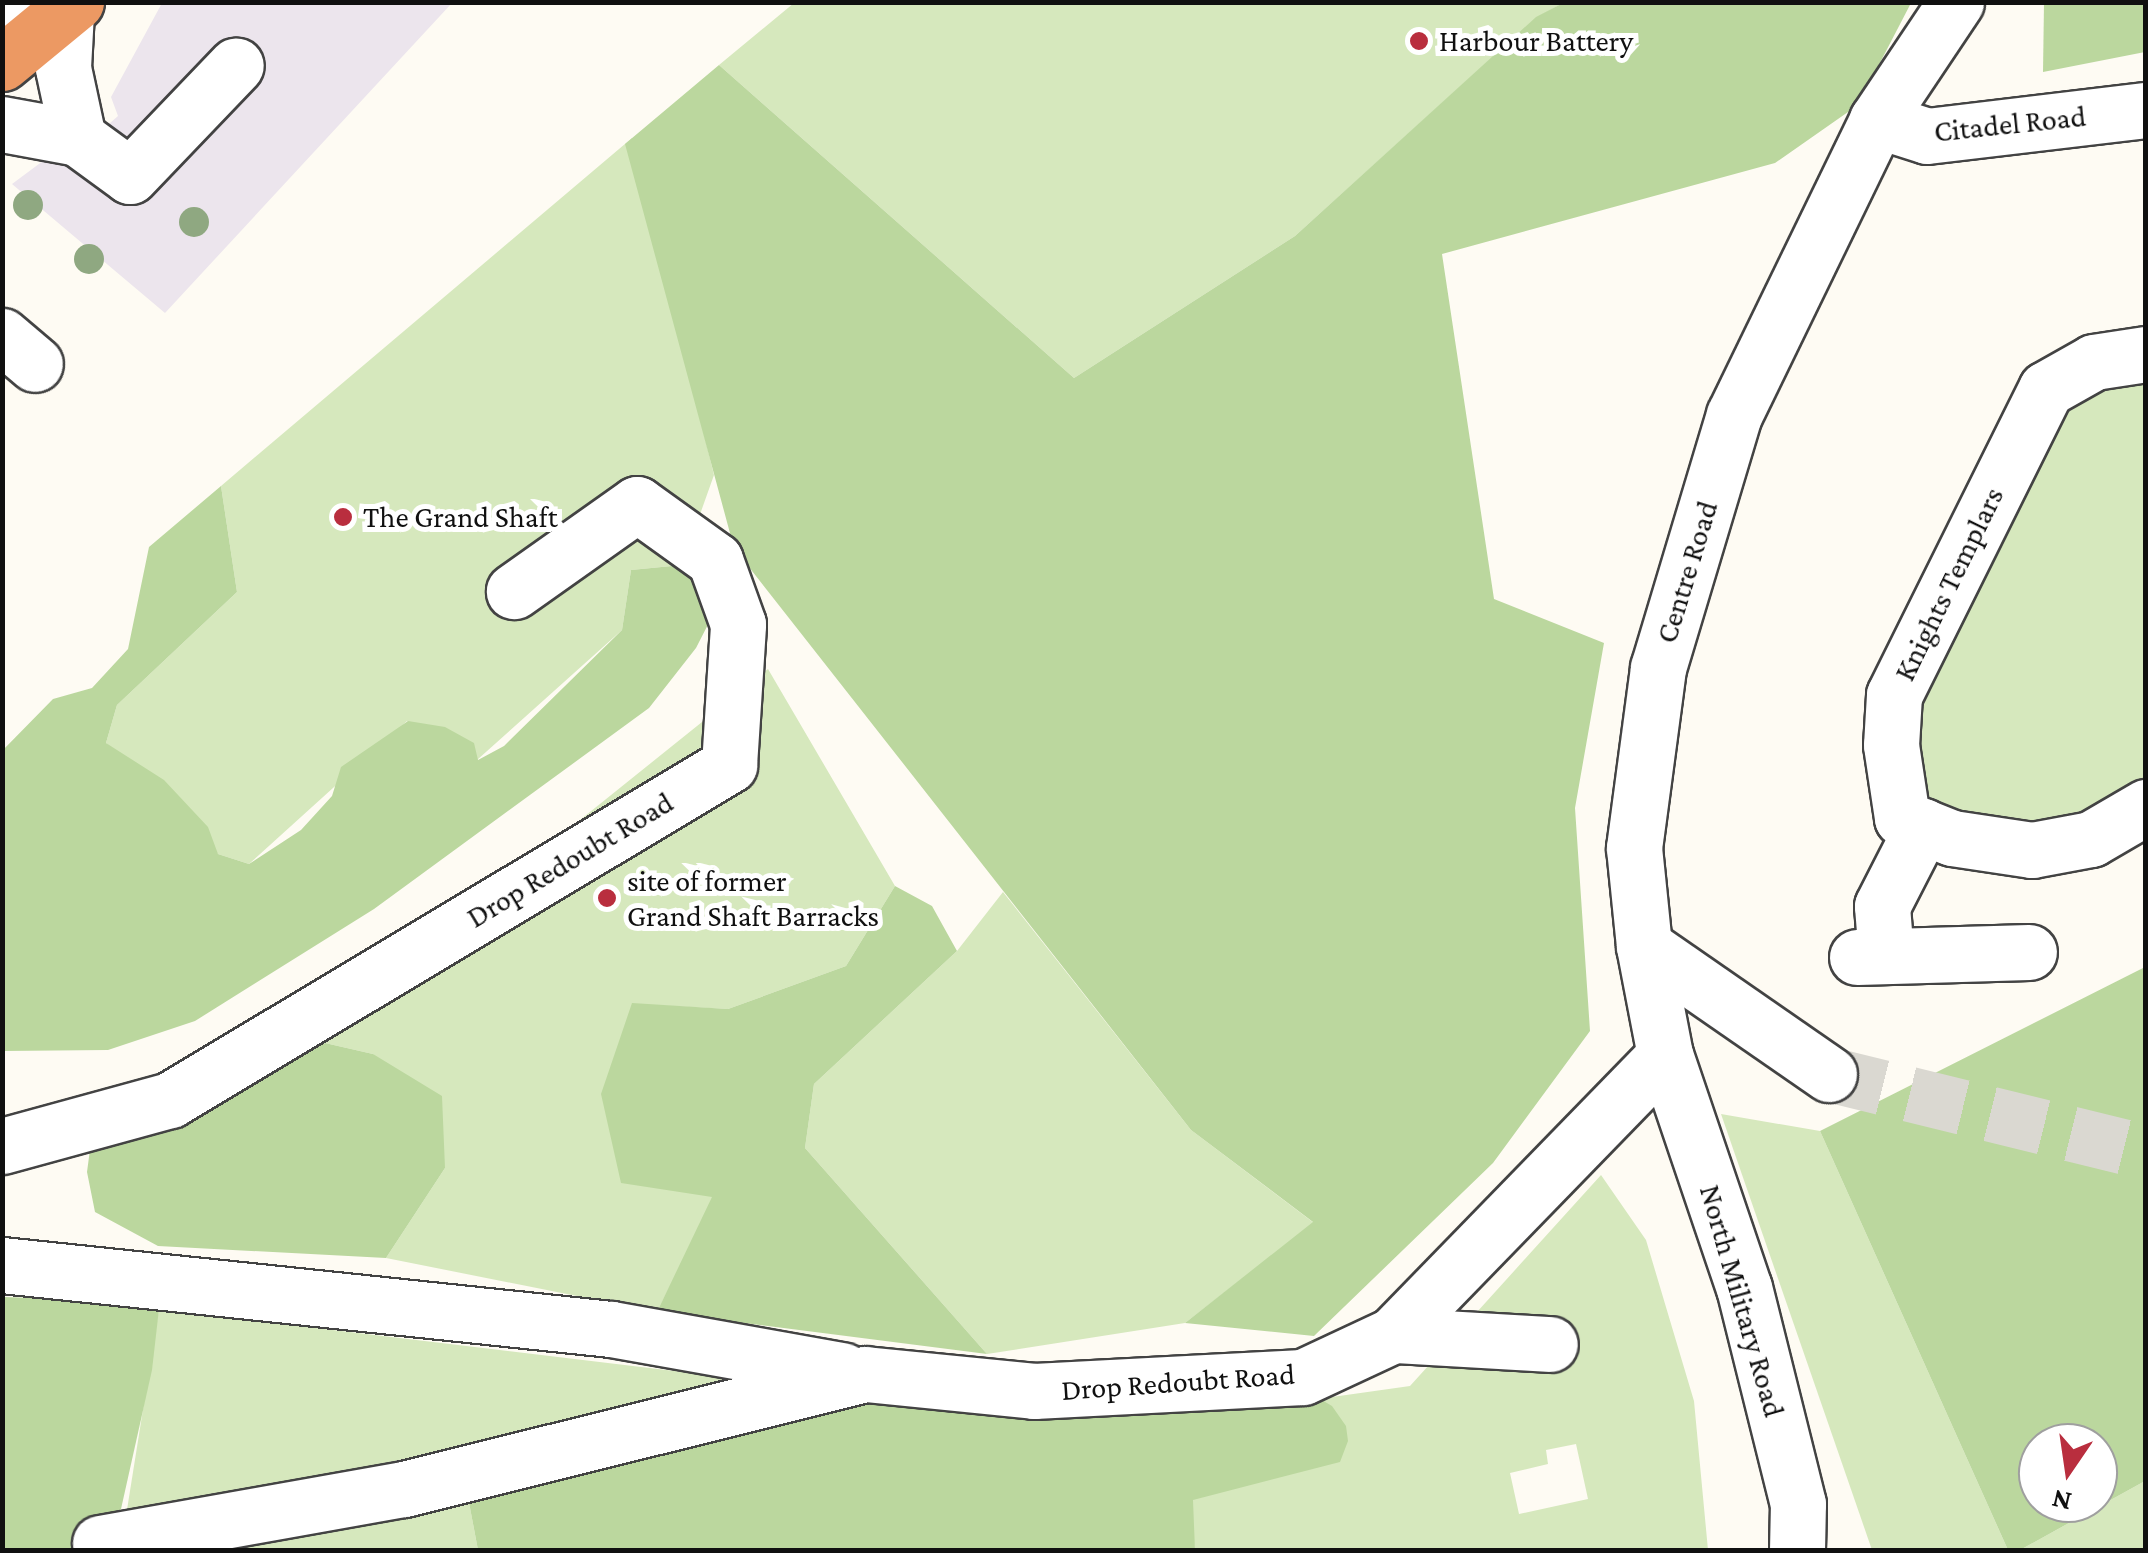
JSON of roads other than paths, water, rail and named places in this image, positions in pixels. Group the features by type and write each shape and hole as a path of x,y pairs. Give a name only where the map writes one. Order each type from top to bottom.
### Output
{"highway":[{"path":"2,63 53,6"}],"street":[{"name":"Centre Road","path":"1666,1055 1644,946 1634,848 1658,668 1734,415 1877,120 1956,2"},
{"path":"2,52 16,18 53,6 78,138"},
{"path":"2,124 78,138 130,176 236,64"},
{"name":"Citadel Road","path":"1877,120 1927,136 2146,110"},
{"name":"Knights Templars","path":"1924,826 1902,818 1891,745 1894,695 2046,389 2094,362 2146,354"},
{"name":"Drop Redoubt Road","path":"2,1146 170,1100 728,765 738,624 715,560 637,504 514,591"},
{"path":"2030,952 1871,956 1882,906 1924,826 1952,838 2032,850 2091,839 2146,807"},
{"path":"1644,946 1829,1074"},
{"name":"Drop Redoubt Road","path":"2,1265 611,1329 865,1374 1034,1391 1303,1377 1393,1336 1666,1055"},
{"name":"North Military Road","path":"1666,1055 1744,1288 1798,1504 1797,1550"},
{"path":"1393,1336 1550,1344"},
{"name":"Drop Redoubt Road","path":"100,1543 404,1489 865,1374"}],"tunnel":[{"path":"1829,1074 2146,1152"}],"place":[{"name":"Harbour Battery","path":"1419,41"},
{"name":"The Grand Shaft","path":"343,517"},
{"name":"site of former Grand Shaft Barracks","path":"607,898"}]}
